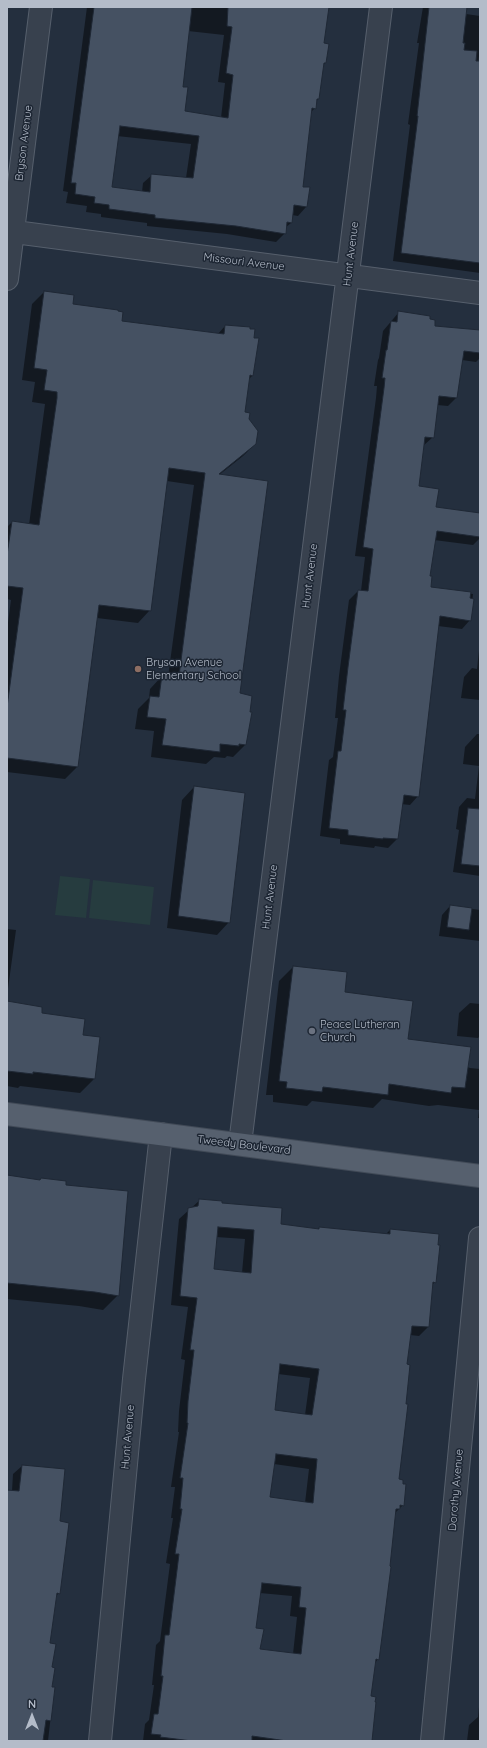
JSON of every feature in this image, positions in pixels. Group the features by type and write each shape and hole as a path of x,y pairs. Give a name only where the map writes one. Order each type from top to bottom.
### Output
{"main road":[{"name":"Tweedy Boulevard","path":"7,1114 480,1176"}],"street":[{"name":"Bryson Avenue","path":"7,279 10,232 41,7"},
{"name":"Hunt Avenue","path":"240,1144 381,7"},
{"name":"Missouri Avenue","path":"10,232 480,293"},
{"name":"Hunt Avenue","path":"100,1741 134,1379 161,1134"},
{"name":"Dorothy Avenue","path":"432,1741 480,1238"}],"green space":[{"path":"60,876 90,879 86,918 55,915"},
{"path":"93,880 154,887 150,925 89,918"}],"building":[{"path":"94,7 192,7 183,87 188,87 185,111 228,118 233,75 226,73 232,27 227,26 228,7 329,7 324,43 329,44 326,63 324,63 319,99 317,99 316,109 312,108 303,187 310,187 307,207 294,205 292,223 287,222 286,234 236,226 155,218 155,215 109,209 109,205 94,203 95,197 75,194 76,183 71,183","holes":["120,126 199,136 193,178 151,174 150,192 112,187"]},
{"path":"429,7 467,7 463,43 465,43 464,50 477,51 476,61 480,61 480,263 401,253 418,116"},
{"path":"44,291 74,295 73,304 118,310 123,312 122,321 224,334 225,325 250,327 250,329 255,329 254,338 259,338 253,376 250,375 245,412 250,413 249,419 258,431 256,444 219,474 268,481 240,693 252,696 250,712 252,712 246,745 239,744 239,746 220,744 220,752 162,745 166,719 147,717 150,696 159,697 162,675 179,676 205,473 169,468 151,611 99,605 78,767 7,758 7,707 23,588 7,586 7,555 12,521 39,525 57,398 57,392 44,390 47,370 34,368"},
{"path":"398,311 430,316 430,319 435,320 435,326 480,330 480,353 464,351 457,398 439,396 434,438 425,437 419,486 439,489 436,507 480,513 480,537 437,531 430,576 432,576 431,587 471,592 470,598 474,599 471,621 440,616 419,797 404,795 398,839 383,839 348,835 348,830 329,828 338,751 341,751 346,710 343,710 358,590 368,591 373,549 363,547 384,388 385,378 382,378 386,350 391,321 397,322"},
{"path":"194,786 245,793 230,923 178,916"},
{"path":"468,808 480,809 480,866 461,864"},
{"path":"450,905 472,908 469,930 447,927"},
{"path":"293,966 347,972 345,992 413,1001 408,1039 471,1047 465,1088 452,1087 451,1093 389,1084 388,1095 323,1087 322,1092 286,1088 287,1082 279,1081"},
{"path":"7,1001 42,1007 42,1013 85,1019 83,1035 100,1037 95,1079 33,1072 33,1074 7,1071"},
{"path":"7,1175 40,1180 41,1178 66,1181 66,1185 128,1191 119,1296 95,1292 7,1283"},
{"path":"199,1199 222,1201 222,1203 282,1208 281,1224 319,1229 319,1227 390,1234 390,1229 439,1234 438,1245 440,1245 436,1283 433,1282 429,1327 412,1326 407,1364 410,1365 406,1404 408,1404 399,1479 403,1480 403,1484 406,1484 404,1506 400,1505 400,1509 396,1509 391,1567 379,1660 376,1659 371,1696 376,1697 372,1741 287,1741 252,1736 252,1741 192,1741 160,1737 161,1735 151,1734 154,1714 158,1714 163,1676 161,1676 165,1635 169,1635 179,1554 175,1554 182,1509 180,1509 183,1478 180,1478 188,1423 188,1401 194,1350 190,1350 197,1298 180,1296 188,1208 198,1206","holes":["218,1227 254,1230 251,1273 214,1269","280,1364 319,1369 312,1415 275,1410","276,1454 317,1459 313,1503 270,1497","262,1583 301,1587 299,1607 306,1608 301,1654 260,1649 264,1629 256,1628"]},
{"path":"22,1465 65,1469 60,1521 69,1523 60,1594 57,1593 50,1643 56,1644 52,1667 55,1668 52,1687 55,1687 51,1721 46,1720 43,1741 7,1741 7,1490 19,1491"}],"place":[{"name":"Bryson Avenue Elementary School","path":"138,669"},
{"name":"Peace Lutheran Church","path":"312,1031"}]}
